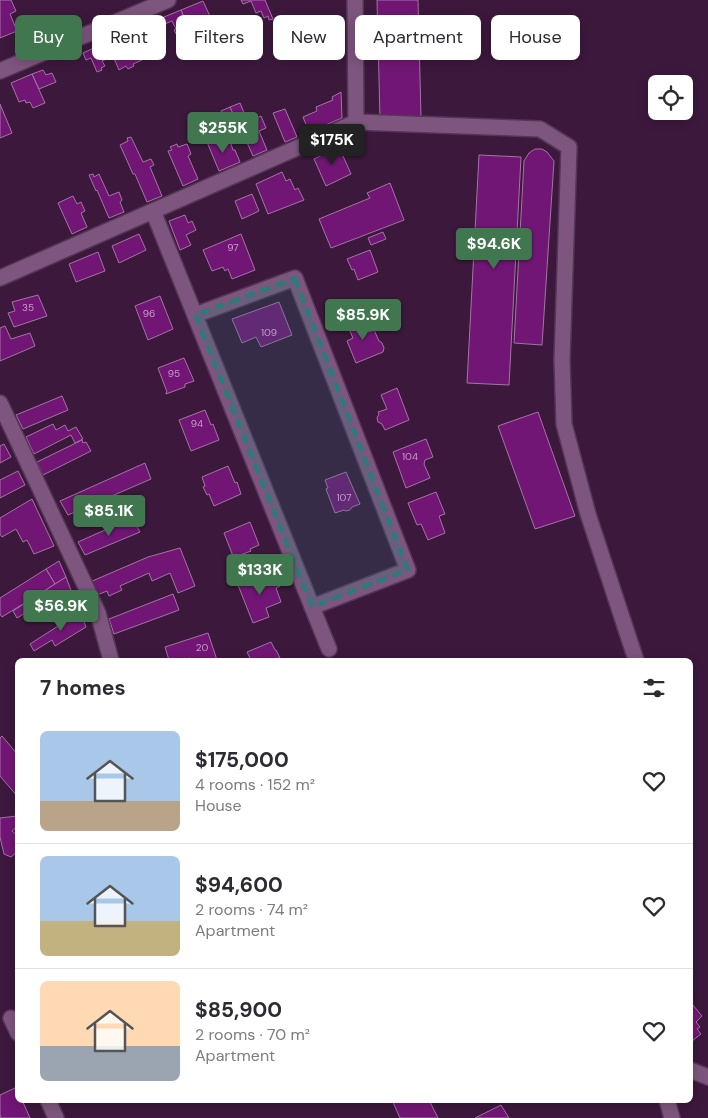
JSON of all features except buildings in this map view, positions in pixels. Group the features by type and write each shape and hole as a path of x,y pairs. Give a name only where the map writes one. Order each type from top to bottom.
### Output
{"street":[{"path":"356,0 356,122"},
{"path":"0,71 163,1"},
{"path":"0,278 356,122 540,129 570,147 562,360 564,424 588,514 635,658"},
{"path":"153,212 330,649"},
{"path":"195,315 295,278 408,570 312,607"},
{"path":"0,404 98,613 110,658"},
{"path":"11,1018 15,1027"},
{"path":"693,1071 708,1077"},
{"path":"49,1103 56,1118"},
{"path":"668,1103 672,1118"}],"highlighted area":[{"path":"295,278 408,570 312,607 195,315"}]}
